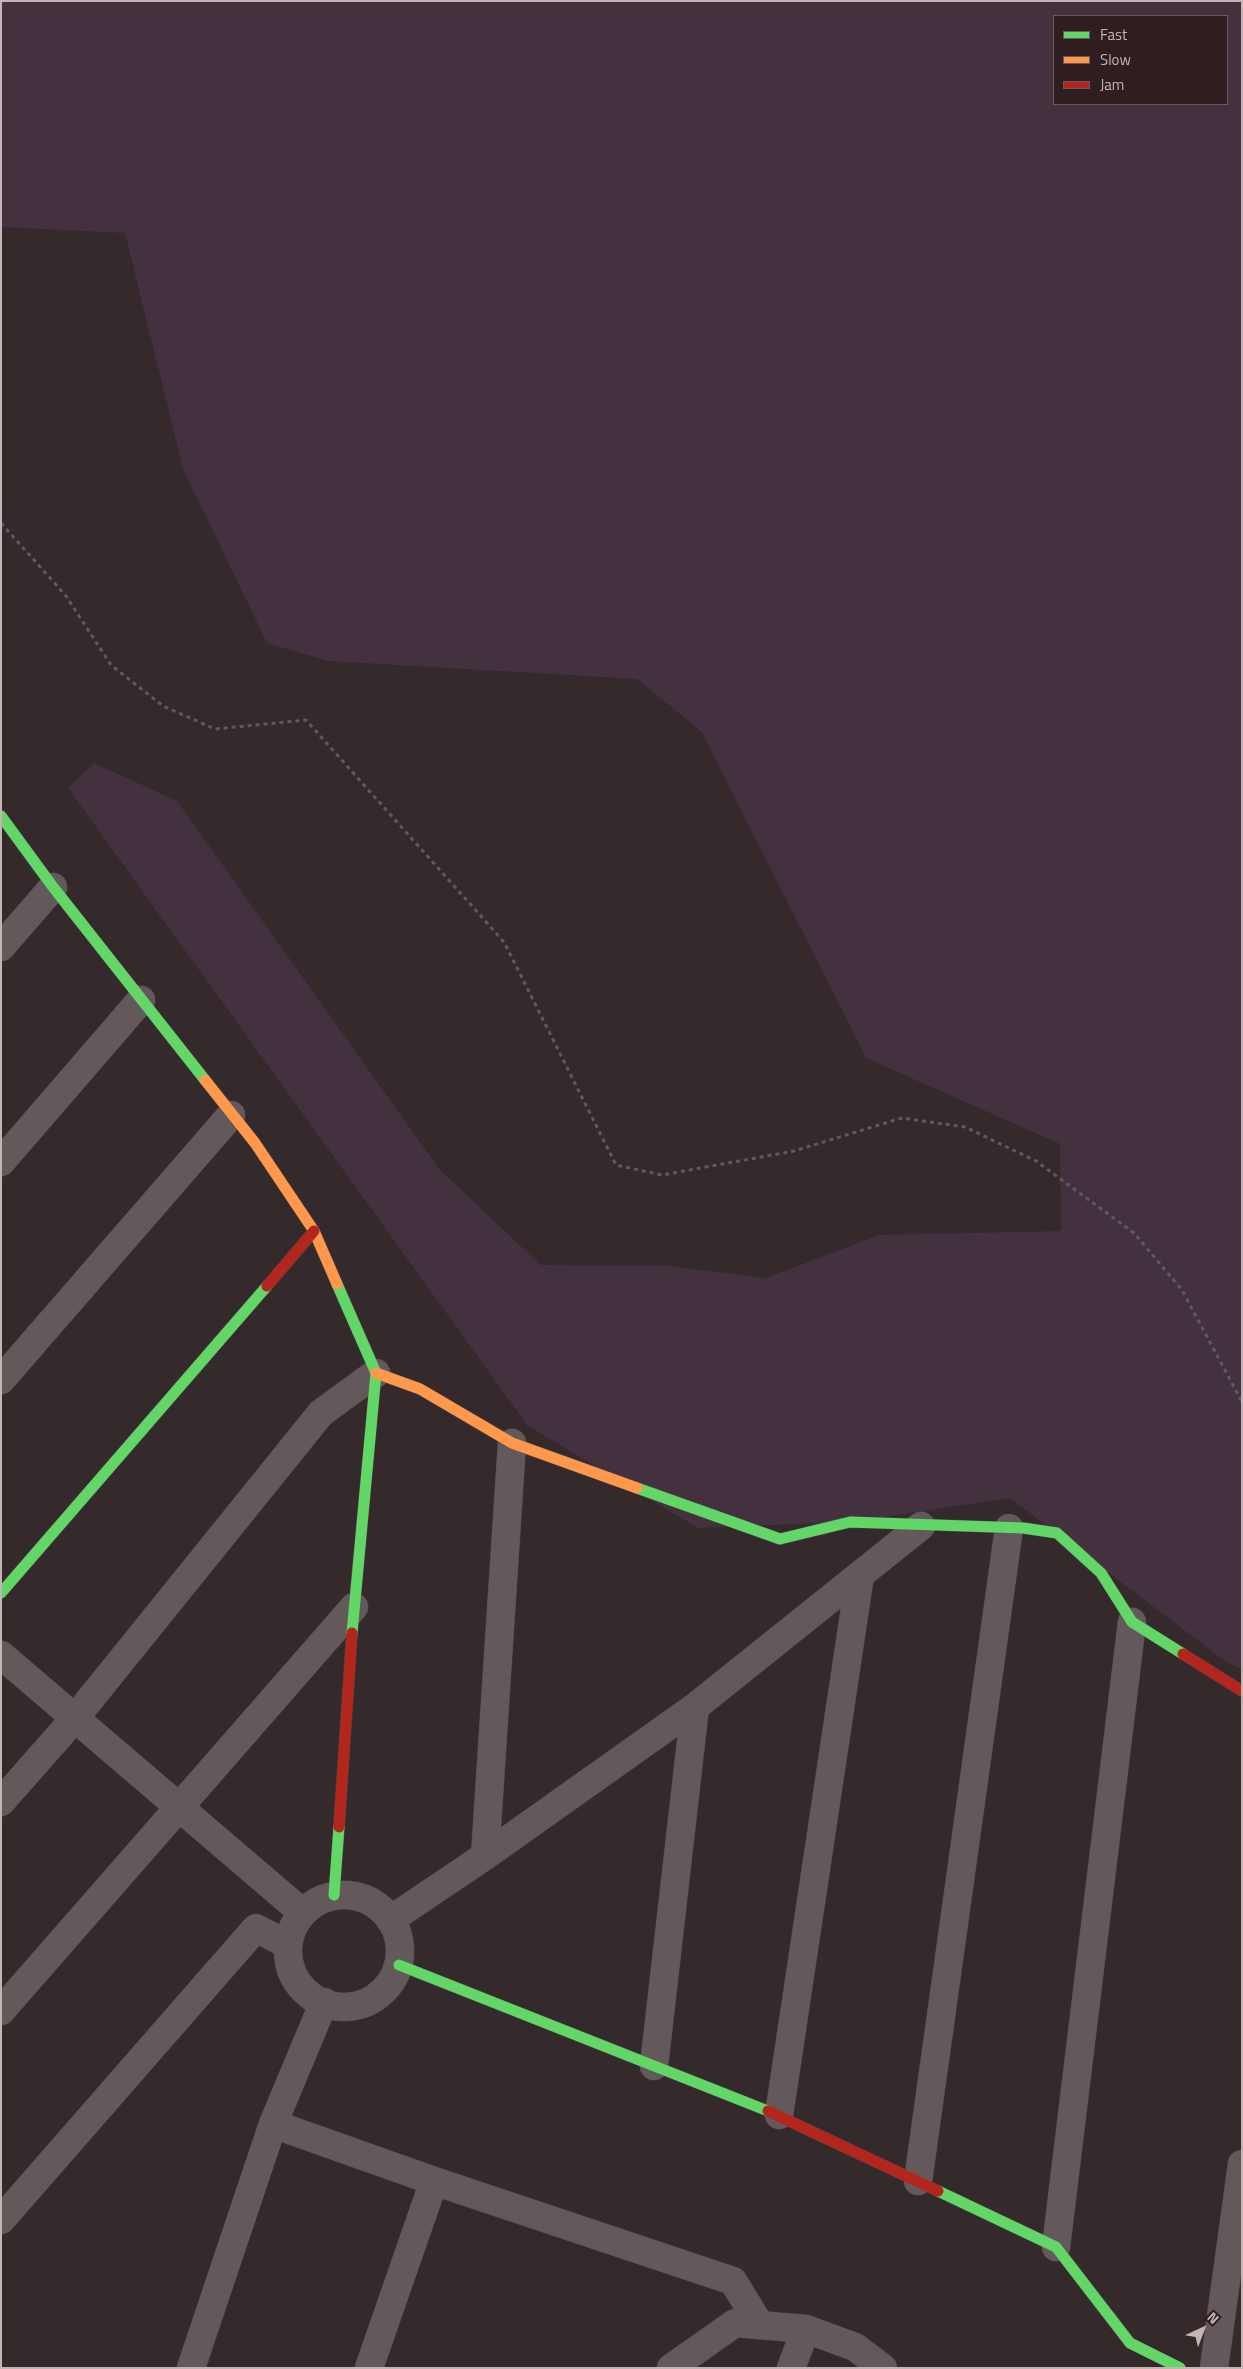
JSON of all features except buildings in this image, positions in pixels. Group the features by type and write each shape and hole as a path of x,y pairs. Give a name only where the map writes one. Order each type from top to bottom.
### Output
{"street":[{"path":"1,816 53,887 255,1143 314,1231 376,1373 354,1607 334,1895"},
{"path":"1,947 53,887"},
{"path":"1,1162 141,1000"},
{"path":"1,1380 231,1115"},
{"path":"1,1593 314,1231"},
{"path":"376,1373 420,1389 512,1443 780,1539 850,1522 1008,1528 1057,1533 1101,1574 1132,1622 1242,1691"},
{"path":"1,1802 75,1718 321,1414 376,1373"},
{"path":"485,1856 512,1443"},
{"path":"390,1920 485,1856 695,1707 921,1526"},
{"path":"918,2181 1008,1528"},
{"path":"779,2114 860,1576"},
{"path":"1,2011 178,1806 354,1607"},
{"path":"1056,2247 1132,1622"},
{"path":"1,1655 303,1913"},
{"path":"654,2066 695,1707"},
{"path":"334,1895 352,1895 369,1900 385,1912 395,1927 400,1946 399,1965 391,1983 378,1996 360,2004 341,2007 324,2002 308,1994 296,1980 290,1963 288,1945 293,1927 303,1913 317,1901 334,1895"},
{"path":"1,2220 256,1928 288,1945"},
{"path":"399,1965 779,2114 1056,2247 1130,2343 1180,2368"},
{"path":"191,2368 273,2124 324,2002"},
{"path":"273,2124 733,2281 760,2325"},
{"path":"1214,2368 1242,2164"},
{"path":"369,2368 434,2180"},
{"path":"671,2368 736,2323 806,2329 855,2347 882,2368"},
{"path":"791,2368 806,2329"}],"path":[{"path":"1,523 66,596 111,665 163,706 214,729 306,720 504,942 616,1165 662,1175 794,1151 902,1118 965,1127 1036,1161 1134,1233 1182,1290 1242,1402"}],"shaded area":[{"path":"1,1 1242,1 1242,1669 1229,1664 1010,1498 850,1522 698,1528 527,1425 68,788 94,763 177,801 440,1170 541,1265 668,1266 766,1278 879,1235 1061,1231 1060,1144 866,1058 702,732 637,679 328,661 267,643 183,469 125,233 1,227"}],"traffic: fast":[{"path":"1,816 53,887 205,1080"},
{"path":"337,1284 376,1373 352,1633"},
{"path":"1,1593 267,1286"},
{"path":"637,1488 780,1539 850,1522 1023,1528 1057,1533 1101,1573 1132,1622 1183,1654"},
{"path":"334,1895 339,1827"},
{"path":"399,1965 768,2111"},
{"path":"938,2191 1056,2247 1130,2343 1180,2368"}],"traffic: slow":[{"path":"205,1080 255,1143 314,1231 337,1284"},
{"path":"376,1373 420,1389 512,1443 637,1488"}],"traffic: jam":[{"path":"267,1286 314,1231"},
{"path":"339,1827 352,1633"},
{"path":"1183,1654 1242,1691"},
{"path":"768,2111 938,2191"}]}
